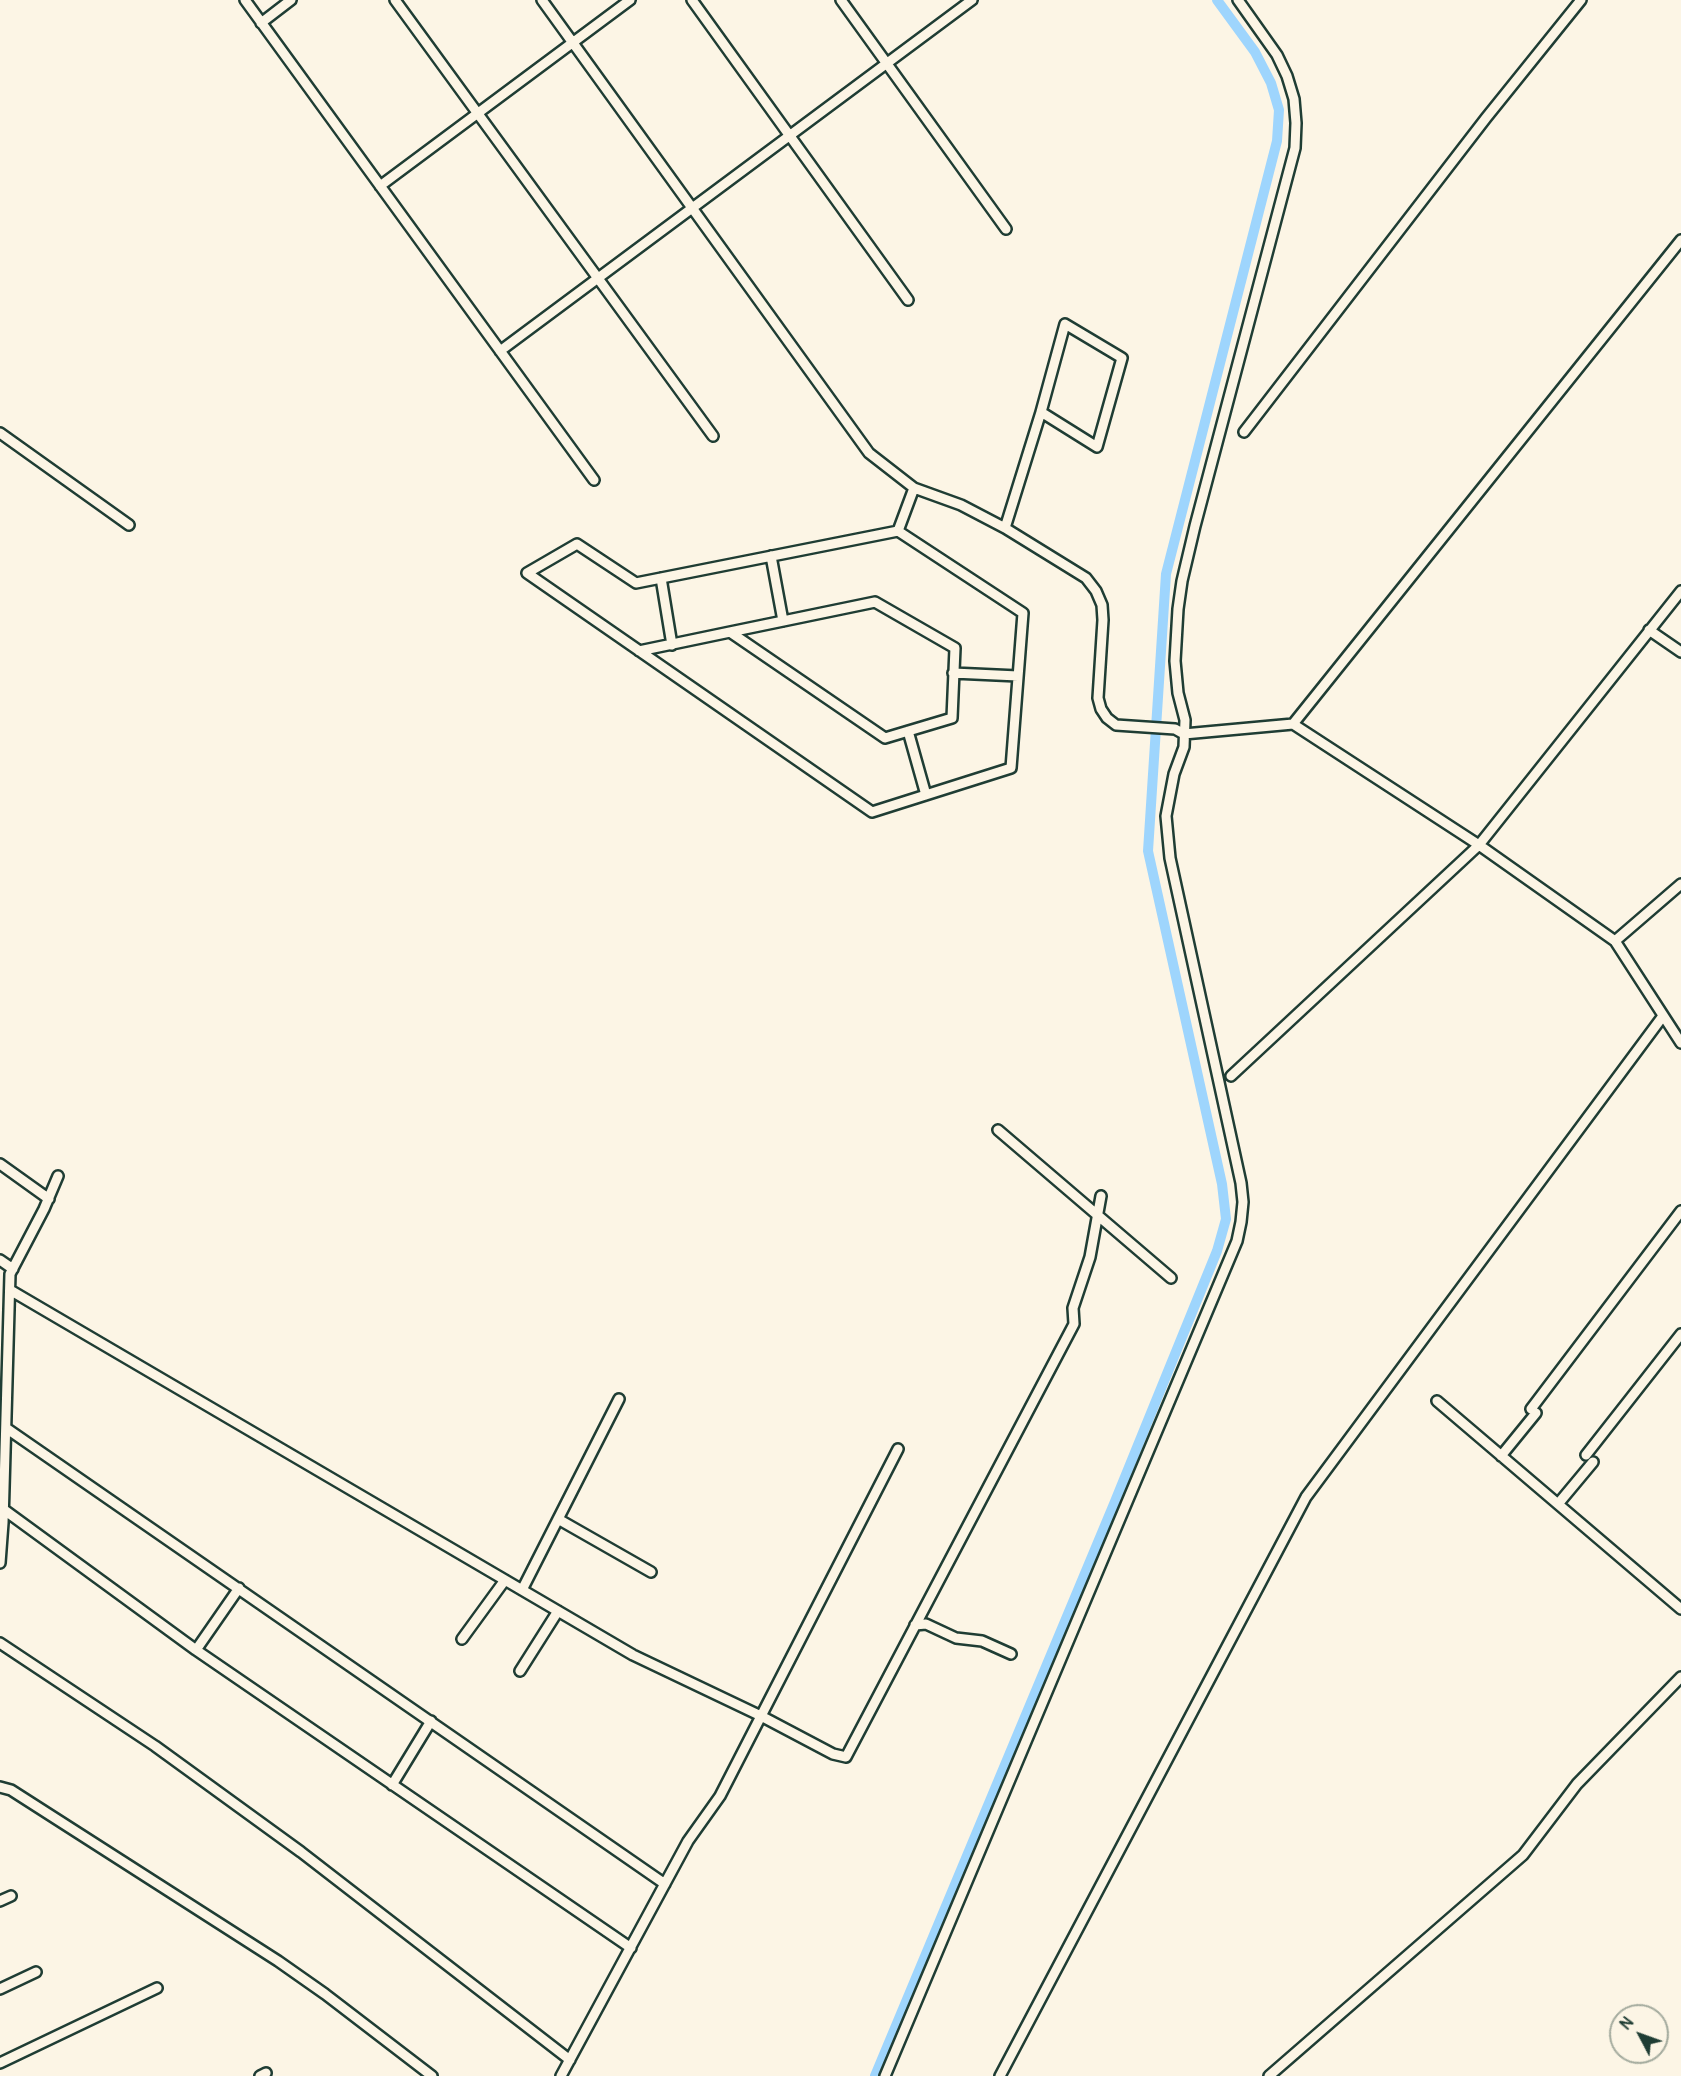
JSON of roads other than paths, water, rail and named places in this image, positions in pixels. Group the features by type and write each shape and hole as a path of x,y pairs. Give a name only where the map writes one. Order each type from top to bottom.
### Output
{"street":[{"path":"245,0 594,480"},
{"path":"261,23 291,0"},
{"path":"395,0 713,436"},
{"path":"542,0 869,453 914,488 961,505 1074,569 1096,591 1102,605 1103,620 1098,698 1107,718 1116,725 1180,732 1293,724 1479,845 1615,941 1681,1043"},
{"path":"380,186 630,0"},
{"path":"692,0 908,300"},
{"path":"841,0 1006,229"},
{"path":"500,351 972,0"},
{"path":"885,2076 1237,1241 1241,1222 1243,1202 1241,1183 1167,837 1168,795 1184,747 1180,732 1185,720 1178,693 1175,661 1182,581 1295,148 1294,99 1287,76 1277,55 1238,0"},
{"path":"1244,432 1486,118 1581,0"},
{"path":"1293,724 1681,240"},
{"path":"1005,528 1041,412 1065,324 1122,358 1097,447 1041,412"},
{"path":"0,433 129,525"},
{"path":"898,531 914,488"},
{"path":"898,531 1023,613 1011,768 872,812 527,573 577,544 636,583 898,531"},
{"path":"771,556 783,621"},
{"path":"661,578 672,645"},
{"path":"1231,1076 1479,845 1681,591"},
{"path":"639,651 672,645 730,632 874,602 955,648 952,718 885,738 730,632"},
{"path":"1649,630 1681,652"},
{"path":"953,673 1018,676"},
{"path":"908,731 926,795"},
{"path":"1615,941 1681,884"},
{"path":"1000,2076 1305,1497 1664,1016"},
{"path":"999,1130 1170,1278"},
{"path":"0,1164 49,1199"},
{"path":"0,1563 6,1428 4,1364 10,1274 49,1199 58,1176"},
{"path":"10,1290 633,1655 761,1716 833,1754 846,1757 1074,1324 1073,1308 1090,1257 1101,1196"},
{"path":"1501,1456 1681,1211"},
{"path":"0,1260 13,1269"},
{"path":"1558,1504 1681,1334"},
{"path":"522,1590 618,1399"},
{"path":"1437,1401 1681,1609"},
{"path":"6,1428 665,1884"},
{"path":"561,2076 688,1842 720,1796 898,1449"},
{"path":"3,1509 195,1650 631,1948"},
{"path":"558,1519 651,1572"},
{"path":"462,1639 505,1580"},
{"path":"195,1650 239,1588"},
{"path":"520,1671 558,1611"},
{"path":"915,1625 926,1624 956,1638 982,1641 1011,1654"},
{"path":"0,1642 155,1746 301,1852 570,2060"},
{"path":"1269,2076 1523,1856 1577,1784 1681,1677"},
{"path":"392,1785 431,1721"},
{"path":"0,1787 11,1790 278,1961 326,1994 432,2076"},
{"path":"0,1901 11,1896"},
{"path":"0,1989 36,1972"},
{"path":"0,2063 157,1988"}],"waterway":[{"path":"875,2076 1114,1504 1217,1251 1226,1219 1222,1184 1148,851 1166,574 1277,141 1279,110 1271,83 1255,52 1217,0"}]}
